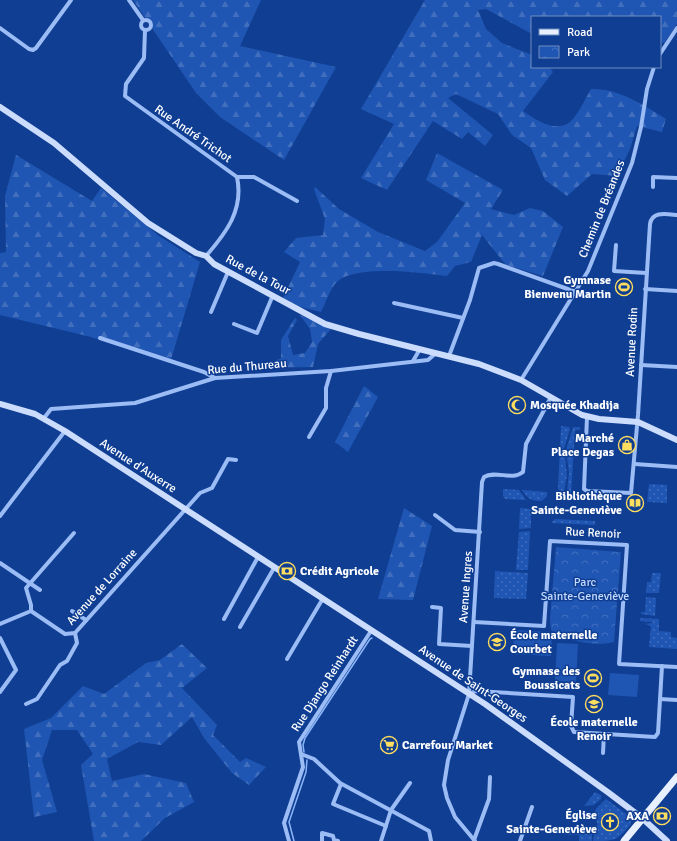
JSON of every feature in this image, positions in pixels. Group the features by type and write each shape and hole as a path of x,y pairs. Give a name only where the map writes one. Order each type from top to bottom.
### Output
{"main road":[{"name":"Rue de la Tour","path":"0,107 54,143 148,223 188,249 206,256 214,264 228,272 326,324 479,364 521,380 587,417"},
{"name":"Avenue d'Auxerre","path":"0,404 26,410 44,418 258,557"},
{"path":"587,417 638,422 677,440"},
{"name":"Avenue de Saint-Georges","path":"258,557 322,600 469,694 529,735 642,818 667,841"},
{"path":"624,841 677,777"}],"street":[{"path":"0,28 29,49 33,50 71,0"},
{"path":"129,0 143,20 148,20 151,24 149,29 145,30 141,27 143,20"},
{"path":"661,52 677,28"},
{"name":"Rue André Trichot","path":"145,30 144,58 126,84 125,96 237,177 236,214 219,242 206,256"},
{"name":"Chemin de Bréandes","path":"521,380 588,271 621,192 636,147 654,68"},
{"path":"237,177 254,176 297,201"},
{"path":"653,187 653,177 677,178"},
{"name":"Avenue Rodin","path":"587,417 585,490 631,493 638,422 650,224 653,217 658,214 677,215"},
{"path":"616,245 614,271 646,274"},
{"path":"449,356 479,268 494,263 576,292"},
{"path":"211,312 228,272"},
{"path":"645,289 677,291"},
{"path":"234,324 257,333 273,295"},
{"path":"394,303 463,318"},
{"path":"100,338 204,372 215,378"},
{"path":"412,361 420,349"},
{"name":"Rue du Thureau","path":"44,418 50,409 135,403 215,378 331,371 428,360 436,353"},
{"path":"641,365 677,367"},
{"path":"309,437 326,408 326,388 331,371"},
{"name":"Avenue Ingres","path":"474,841 455,817 447,798 444,784 448,760 469,694 482,482 484,477 488,475 514,476 523,472 526,444 551,397"},
{"path":"0,516 65,432"},
{"name":"Avenue de Lorraine","path":"30,611 65,634 75,633 186,510 200,492 212,488 228,459 236,460"},
{"path":"634,464 677,467"},
{"path":"435,515 455,530 480,532"},
{"path":"0,624 30,611 31,604 26,588 29,582 74,533"},
{"name":"Rue Renoir","path":"474,622 544,626 550,541 627,545 619,664 677,667"},
{"path":"224,619 258,557"},
{"path":"0,563 40,590"},
{"path":"240,627 274,568"},
{"path":"287,659 322,600"},
{"path":"432,607 441,608 439,644 472,646"},
{"path":"72,611 86,620"},
{"name":"Rue Django Reinhardt","path":"289,841 284,819 303,767 299,742 371,631"},
{"path":"26,704 37,699 60,665 67,661 77,644 75,633"},
{"path":"0,638 16,670 0,692"},
{"path":"469,694 476,691 573,697 572,731 657,736 662,666"},
{"path":"660,699 677,700"},
{"path":"603,753 604,734"},
{"path":"301,754 314,759 342,784 430,831 431,841"},
{"path":"474,841 489,799 490,777"},
{"path":"381,841 391,810 410,783"},
{"path":"342,784 333,804 386,826"},
{"path":"520,841 532,807"},
{"path":"322,841 322,833 332,836 335,841"}],"green space":[{"path":"133,0 261,0 240,46 336,67 284,160 220,117 196,93"},
{"path":"425,0 677,0 677,24 664,43 661,42 661,16 531,16 531,33 486,9 478,10 486,29 502,43 531,55 531,68 550,68 553,72 523,111 540,122 553,126 565,125 577,114 591,89 601,89 621,94 649,108 666,119 662,132 637,126 630,149 617,176 592,174 567,196 545,180 531,148 512,135 498,114 456,94 448,98 493,135 485,146 468,132 462,139 433,121 387,190 361,178 394,124 361,109"},
{"path":"437,153 503,190 491,209 514,215 530,208 543,211 563,227 543,276 506,265 482,235 471,262 455,266 447,276 388,271 356,273 335,284 321,312 296,306 283,298 300,262 284,252 296,238 323,235 325,219 314,189 315,187 339,209 378,232 425,251 437,242 465,203 426,180"},
{"path":"16,155 92,201 101,188 159,236 200,262 170,363 91,337 0,315 0,253 6,252 5,196"},
{"path":"300,315 331,329 318,344 313,367 262,368 281,358 281,340 295,318 297,320 288,336 293,355 305,353 312,342 310,329"},
{"path":"364,386 378,397 348,452 335,442"},
{"path":"561,426 569,427 570,429 564,449 567,475 564,492 558,490"},
{"path":"573,427 580,427 580,430 575,430 571,495 567,491 569,473 566,450"},
{"path":"649,484 667,485 667,503 647,502"},
{"path":"503,489 519,490 526,500 505,499 503,496"},
{"path":"522,490 547,492 547,496 542,501 535,501 526,496"},
{"path":"404,508 432,526 413,600 378,599"},
{"path":"520,508 531,509 531,528 519,529"},
{"path":"555,519 595,521 595,525 551,523"},
{"path":"530,531 528,570 516,570 519,532"},
{"name":"Parc Sainte-Geneviève","path":"556,547 621,552 614,642 598,644 581,642 564,637 551,630 550,619"},
{"path":"495,571 528,573 526,599 494,598"},
{"path":"652,573 661,573 659,593 646,593 647,582 651,582"},
{"path":"646,597 656,598 655,616 641,614 641,612 645,612"},
{"path":"640,618 659,619 659,631 671,632 671,637 677,638 677,649 649,647 651,626 645,624 652,622 640,621"},
{"path":"514,630 552,632 551,656 513,654"},
{"path":"557,643 578,644 576,682 555,681"},
{"path":"182,644 207,668 182,688 217,725 213,735 240,762 246,758 266,767 249,785 232,773 204,738 192,717 161,745 138,742 107,759 112,781 144,774 186,783 194,802 165,818 141,841 94,841 81,765 93,754 77,730 52,730 42,760 57,812 34,817 24,729 51,718 83,686 104,694 146,663 160,660"},
{"path":"610,673 639,675 637,697 608,695"},
{"path":"595,792 601,795 601,799 594,805 584,806"},
{"path":"606,799 629,816 631,824 619,837 615,839 593,841 595,826 598,825 595,810"},
{"path":"560,830 592,832 592,841 579,841 579,835 560,834"}],"waterway":[{"path":"304,752 303,745 305,738 372,638"},
{"path":"294,841 289,822 306,772 307,760"}],"place":[{"name":"Gymnase Bienvenu Martin","path":"624,287"},
{"name":"Mosquée Khadija","path":"517,405"},
{"name":"Marché Place Degas","path":"627,445"},
{"name":"Bibliothèque Sainte-Geneviève","path":"635,503"},
{"name":"Crédit Agricole","path":"287,571"},
{"name":"École maternelle Courbet","path":"497,642"},
{"name":"Gymnase des Boussicats","path":"593,678"},
{"name":"École maternelle Renoir","path":"594,704"},
{"name":"Carrefour Market","path":"389,745"},
{"name":"AXA","path":"662,816"},
{"name":"Église Sainte-Geneviève","path":"610,822"}]}
